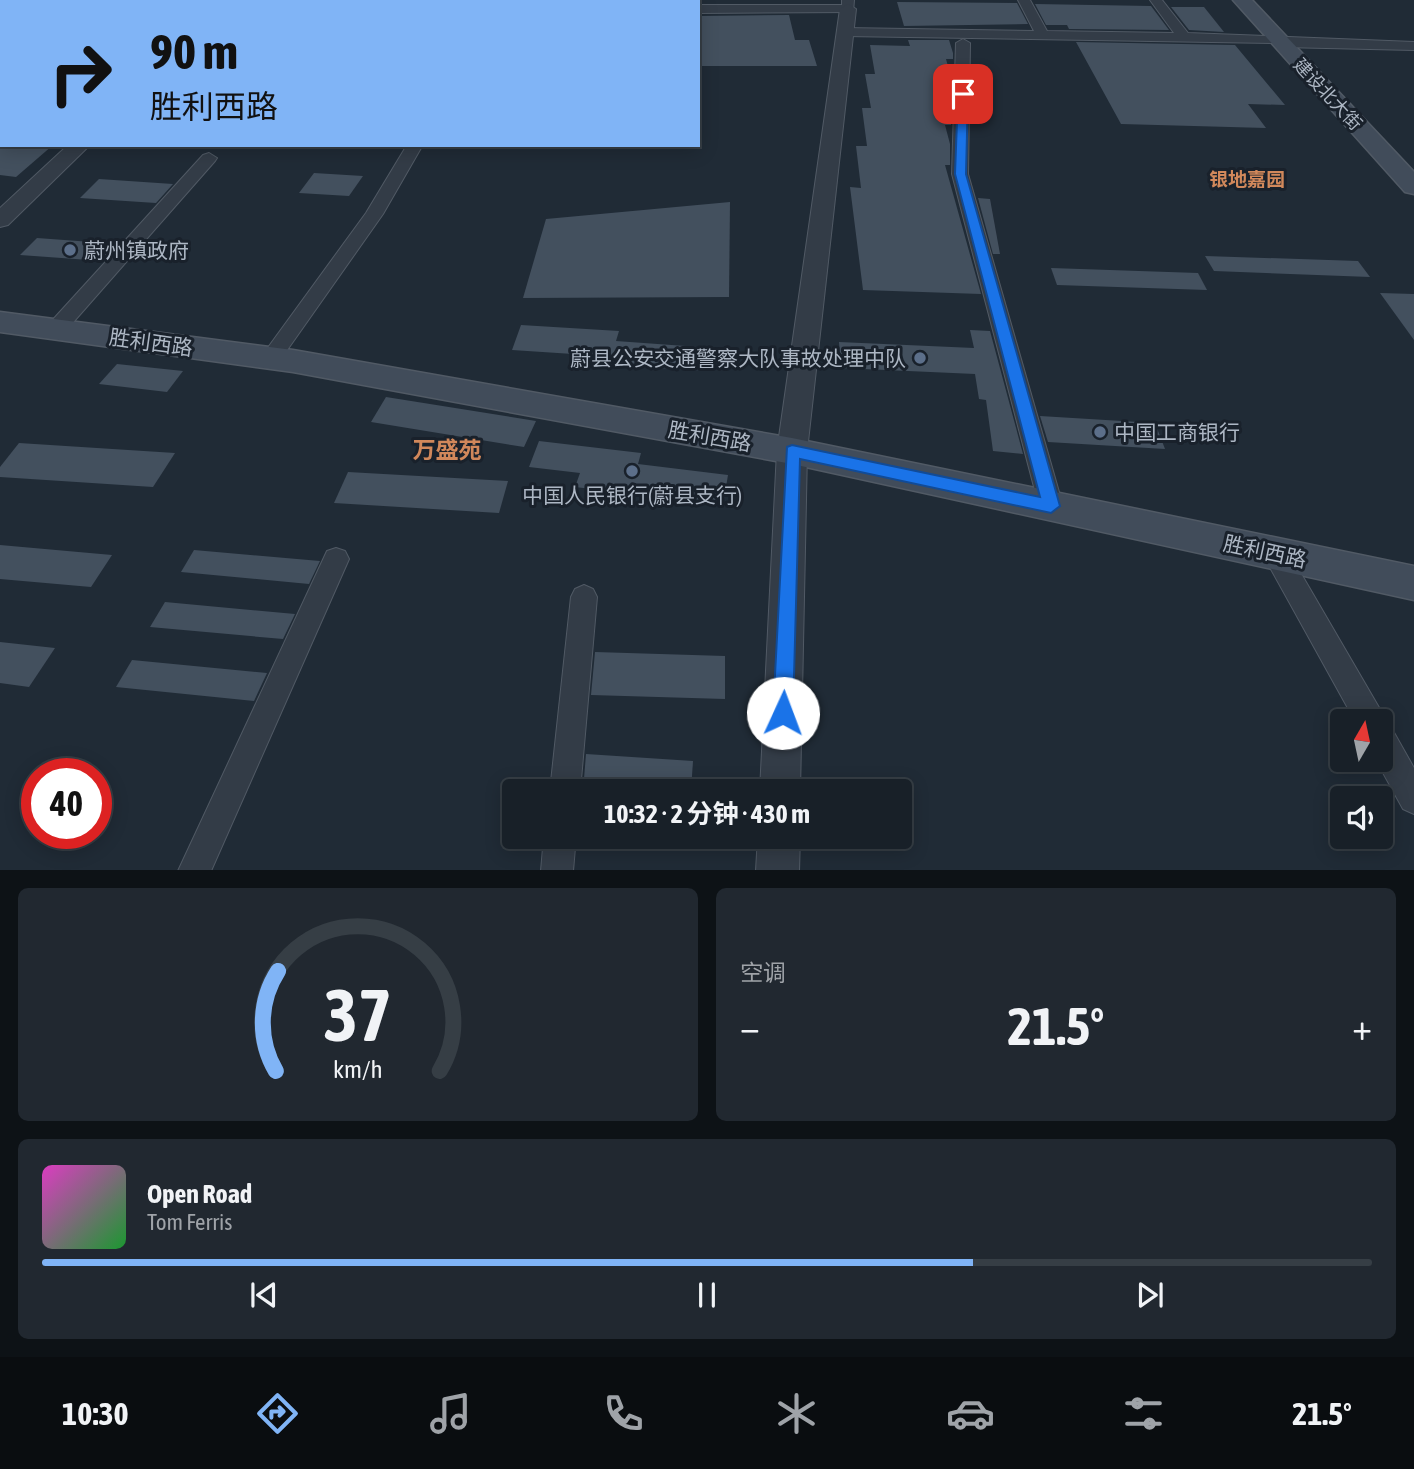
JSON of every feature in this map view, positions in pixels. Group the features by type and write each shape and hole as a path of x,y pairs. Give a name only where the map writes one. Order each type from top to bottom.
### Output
{"main road":[{"name":"建设北大街","path":"1242,0 1414,187"},
{"name":"胜利西路","path":"0,323 271,358 792,451 1414,583"}],"street":[{"path":"1024,0 1042,36"},
{"path":"1156,0 1184,38"},
{"path":"700,9 847,14 1042,36 1184,38 1414,47"},
{"path":"780,779 792,451 847,14"},
{"path":"963,43 960,174 1051,506"},
{"path":"0,220 78,147"},
{"path":"271,358 374,214 413,148"},
{"path":"55,330 209,158"},
{"path":"1276,554 1364,709"},
{"path":"194,870 336,559"},
{"path":"566,779 584,597"},
{"path":"1393,760 1414,798"},
{"path":"557,870 559,849"},
{"path":"777,870 778,849"}],"building":[{"path":"897,2 1017,3 1028,24 904,26"},
{"path":"1035,4 1151,6 1169,30 1069,29 1067,25 1046,25"},
{"path":"1171,7 1204,7 1224,32 1189,30"},
{"path":"789,15 795,40 809,40 817,66 700,66 700,16"},
{"path":"908,40 949,40 953,53 953,59 946,59 952,89 946,89 951,108 951,125 945,125 950,144 950,165 945,165 981,294 863,290 850,187 861,188 856,146 867,146 862,108 871,108 865,74 875,74 870,45 910,46"},
{"path":"1076,42 1235,45 1285,105 1248,104 1266,128 1121,124"},
{"path":"0,147 51,147 16,177 0,175"},
{"path":"314,173 363,176 349,196 299,193"},
{"path":"99,179 173,184 156,203 80,198"},
{"path":"978,198 990,199 1000,254 993,254"},
{"path":"730,202 729,297 523,298 546,219"},
{"name":"蔚州镇政府","path":"37,238 119,244 103,261 20,255"},
{"path":"1205,256 1358,261 1370,277 1214,271"},
{"path":"1051,268 1198,273 1207,290 1057,285"},
{"path":"1380,293 1414,294 1414,340"},
{"path":"521,325 619,331 616,341 713,348 710,371 608,365 609,361 587,360 588,355 512,350"},
{"name":"蔚县公安交通警察大队事故处理中队","path":"970,330 990,331 1023,454 993,451 986,400 979,399 975,374 841,368 839,342 974,348"},
{"path":"117,364 183,371 167,392 99,384"},
{"path":"386,397 536,421 524,447 371,422"},
{"name":"中国工商银行","path":"1040,416 1155,423 1165,449 1048,442"},
{"name":"中国人民银行(蔚县支行)","path":"539,441 641,453 638,464 728,475 723,505 575,487 580,473 529,467"},
{"path":"19,443 175,453 153,487 0,477 0,467"},
{"path":"348,472 508,481 499,513 334,503"},
{"path":"0,545 112,555 91,587 0,579"},
{"path":"194,550 320,561 309,584 181,572"},
{"path":"165,602 295,614 283,639 150,627"},
{"path":"0,642 55,648 29,687 0,683"},
{"path":"595,652 725,656 725,699 591,695"},
{"path":"132,660 267,673 254,701 116,687"},
{"path":"586,754 693,761 692,779 584,779"}],"place":[{"name":"蔚州镇政府","path":"70,250"},
{"name":"蔚县公安交通警察大队事故处理中队","path":"920,358"},
{"name":"中国工商银行","path":"1100,432"},
{"name":"中国人民银行(蔚县支行)","path":"632,471"}],"district":[{"name":"银地嘉园","path":"1247,179"},
{"name":"万盛苑","path":"447,450"}],"route":[{"path":"783,713 792,451 1051,506 960,174 963,94"}]}
